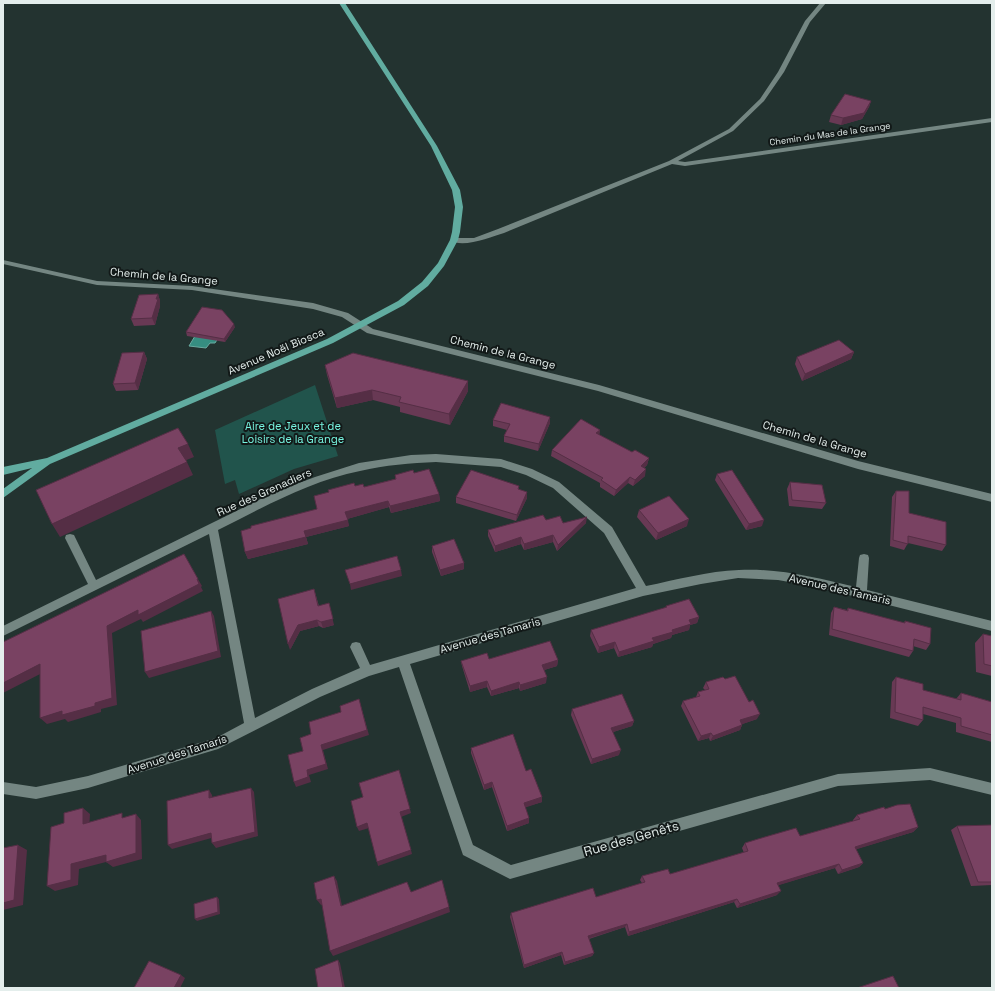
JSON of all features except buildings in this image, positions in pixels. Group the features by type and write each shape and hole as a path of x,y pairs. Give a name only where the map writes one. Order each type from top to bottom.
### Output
{"main road":[{"name":"Avenue Noël Biosca","path":"49,461 330,341 401,303 425,284 441,264 454,240 459,207 456,190 434,146 342,3"},
{"path":"3,471 49,461"},
{"path":"3,494 49,461"}],"street":[{"path":"454,240 475,240 501,231 671,162 731,130 762,100 781,72 808,21 823,3"},
{"name":"Chemin du Mas de la Grange","path":"671,162 685,164 992,120"},
{"name":"Chemin de la Grange","path":"3,262 97,283 192,288 313,306 345,315 370,331 599,388 858,465 992,498"},
{"name":"Rue des Grenadiers","path":"3,630 279,495 318,480 359,467 436,458 501,463 529,472 556,485 608,530 643,591"},
{"path":"212,528 251,727"},
{"path":"70,538 94,586"},
{"path":"861,593 864,558"},
{"name":"Avenue des Tamaris","path":"3,788 36,793 88,782 218,743 316,693 367,671 404,662 434,651 643,591 701,579 738,574 778,575 817,582 992,626"},
{"path":"356,647 367,671"},
{"name":"Rue des Genêts","path":"404,662 406,672 468,850 510,872 838,780 930,774 992,789"}],"green space":[{"name":"Aire de Jeux et de Loisirs de la Grange","path":"315,385 338,456 294,469 239,494 235,480 225,484 215,430"}],"shaded area":[{"path":"198,331 220,335 215,343 210,343 206,348 189,346"}]}
